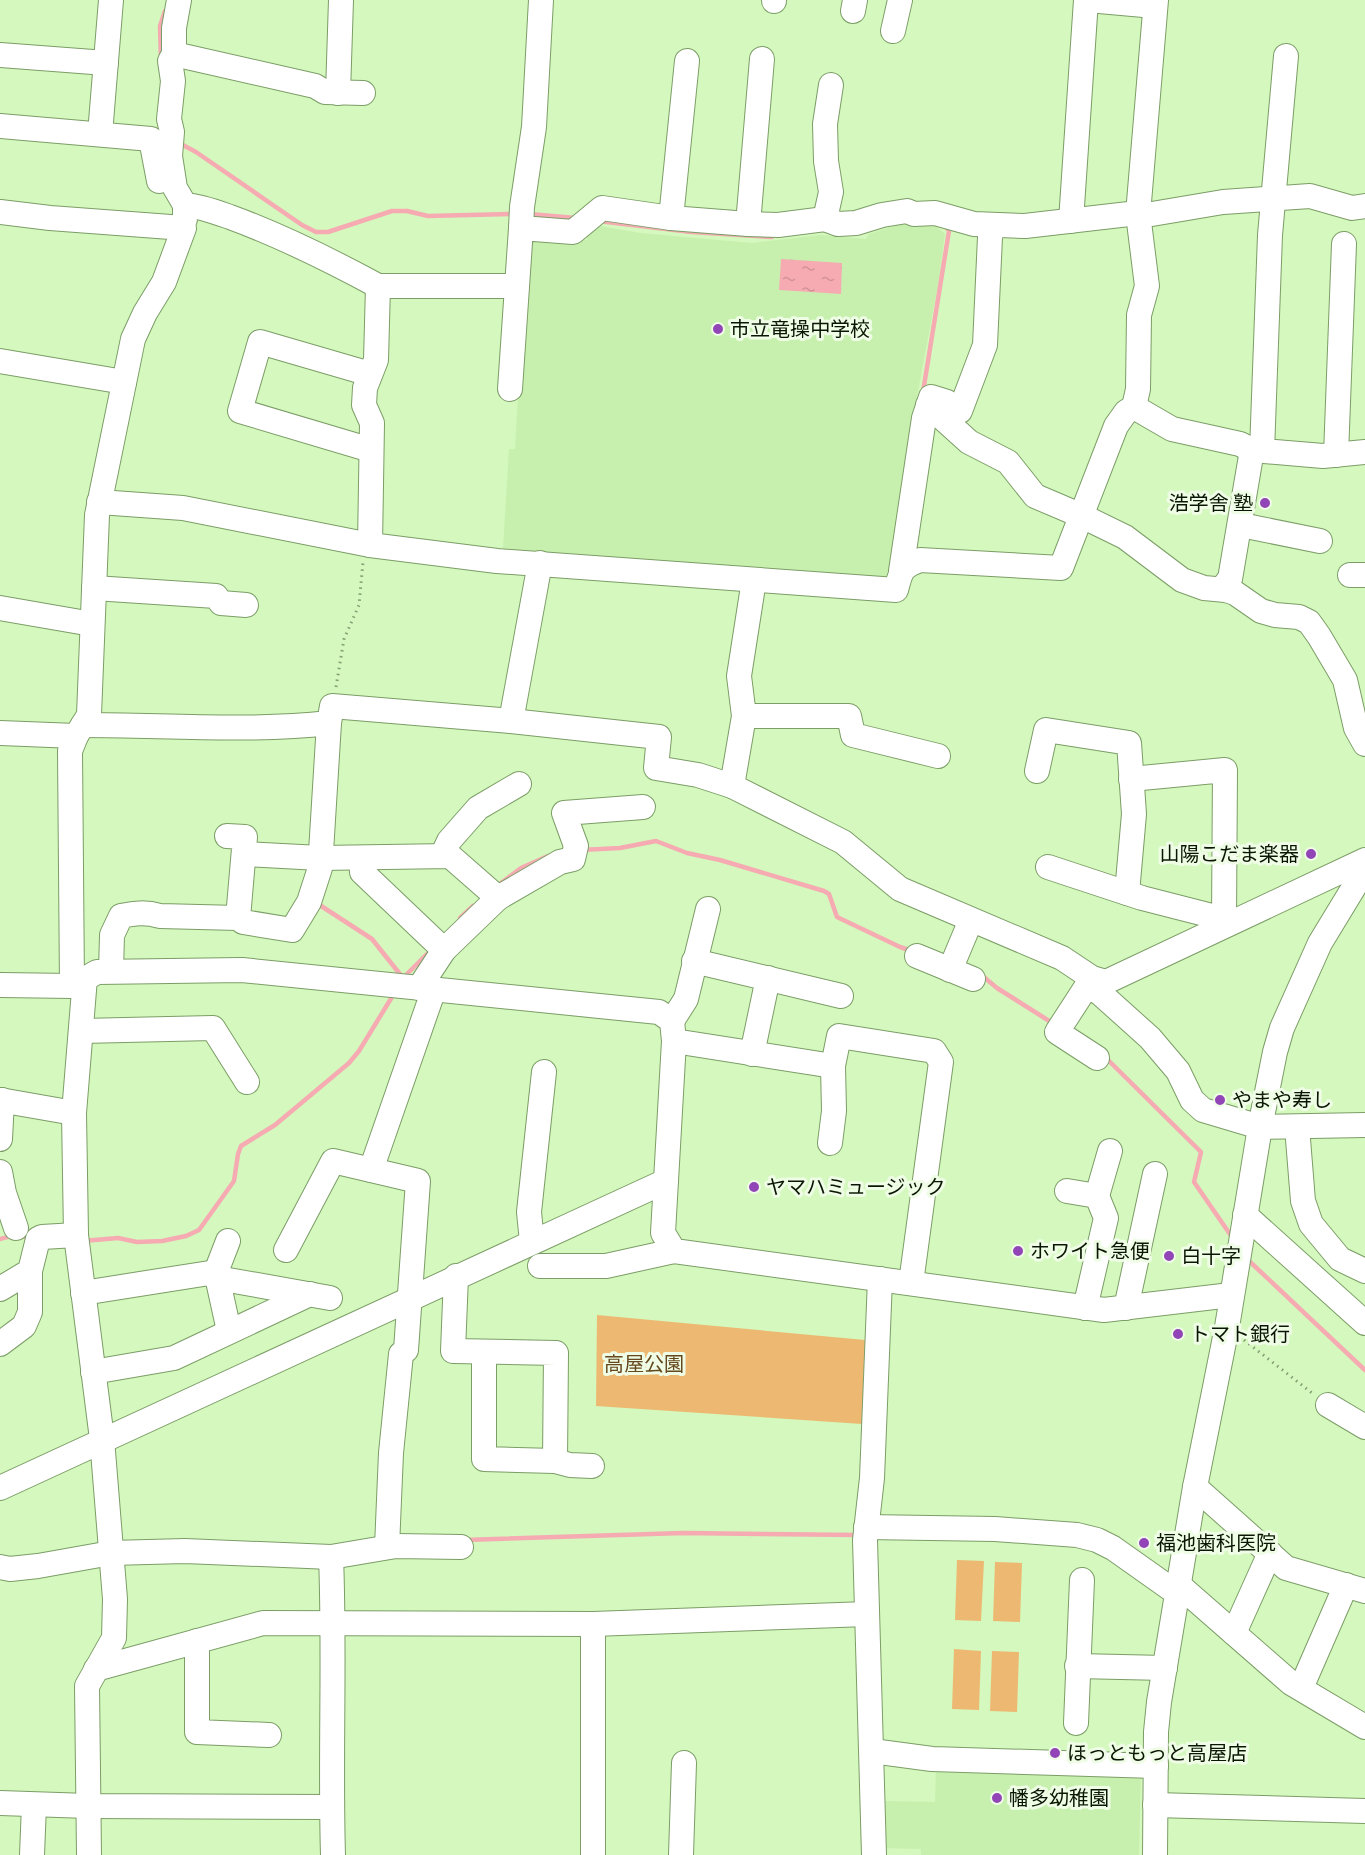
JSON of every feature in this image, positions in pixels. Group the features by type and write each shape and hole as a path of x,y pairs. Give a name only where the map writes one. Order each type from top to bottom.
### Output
{"street":[{"path":"100,134 111,0"},
{"path":"89,1855 87,1686 114,1638 115,1599 102,1440 76,1239 74,1113 81,1031 70,751 79,730 89,715 86,622 94,588 99,502 117,381 145,313 164,282 180,222 170,156 169,118 173,81 170,61 174,54 174,28 179,0"},
{"path":"338,93 340,0"},
{"path":"510,389 522,218 534,127 541,0"},
{"path":"893,31 900,0"},
{"path":"901,571 909,564 920,560 1061,568 1116,426 1126,412 1134,406 1138,389 1139,315 1147,286 1139,219 1155,3 1087,0 1071,221"},
{"path":"174,54 315,86 325,92 363,93"},
{"path":"0,55 106,63"},
{"path":"1226,590 1257,450 1273,201 1286,56"},
{"path":"748,224 762,59"},
{"path":"671,218 687,61"},
{"path":"825,219 831,192 825,124 831,84"},
{"path":"0,126 151,139 159,181"},
{"path":"522,218 573,232 602,208 671,218 778,225 825,219 838,224 856,223 882,215 907,211 914,214 935,213 992,231 1071,221 1139,219 1310,196 1352,208 1365,206"},
{"path":"0,212 50,218 180,222 216,212 263,229 378,286 517,286"},
{"path":"99,502 183,508 367,544 497,561 896,590 928,405 932,397 947,402 960,411 985,345 992,231"},
{"path":"1336,455 1344,244"},
{"path":"367,544 372,423 364,405 365,388 376,360 378,286"},
{"path":"370,374 260,342 240,411 371,450"},
{"path":"0,361 117,381"},
{"path":"928,405 969,442 1008,462 1035,496 1125,537 1182,580 1204,588 1235,593 1261,611 1299,617 1309,622 1345,680 1356,728 1365,744"},
{"path":"1134,406 1172,429 1257,450 1323,456 1365,453"},
{"path":"1240,525 1320,541"},
{"path":"511,721 540,563"},
{"path":"732,786 744,716 739,676 754,580"},
{"path":"94,588 216,596 221,603 246,605"},
{"path":"0,608 86,622"},
{"path":"744,716 849,716 854,735 938,756"},
{"path":"0,733 161,725 227,729 329,724 511,721 659,737 656,768 698,775 732,786 843,842 900,889 1062,958 1150,1038 1178,1071 1192,1100 1203,1110 1260,1127 1365,1125"},
{"path":"111,971 112,935 121,916 134,913 238,918 243,922 292,930 309,902 324,858 329,724"},
{"path":"1037,771 1046,730 1129,743 1134,814 1127,893"},
{"path":"1131,779 1225,770 1226,921"},
{"path":"442,856 449,841 478,808 519,784"},
{"path":"371,1170 412,987 440,946 493,894 560,862 573,859 576,849 564,813 643,807"},
{"path":"238,918 235,845 324,858 450,856 493,894"},
{"path":"361,858 362,872 440,946"},
{"path":"1090,982 1106,982 1226,921 1365,860"},
{"path":"1048,867 1127,893 1226,921"},
{"path":"1155,1855 1159,1702 1195,1487 1227,1327 1260,1127 1282,1028 1320,943 1365,869"},
{"path":"674,1251 663,1233 673,1031 686,999 708,909"},
{"path":"952,965 970,920"},
{"path":"917,956 952,965 973,979"},
{"path":"694,961 841,996"},
{"path":"0,985 79,982 97,972 111,971 242,970 659,1012 673,1031 752,1053 833,1066"},
{"path":"752,1053 768,978"},
{"path":"1090,982 1057,1032 1097,1058"},
{"path":"81,1031 213,1028 247,1082"},
{"path":"830,1143 834,1111 833,1066 839,1036 934,1051 941,1062 911,1284"},
{"path":"532,1242 529,1212 544,1072"},
{"path":"0,1138 1,1100 74,1113"},
{"path":"1297,1127 1303,1201 1311,1224 1340,1259 1365,1271"},
{"path":"1085,1308 1106,1218 1097,1196 1110,1151"},
{"path":"285,1250 333,1161 418,1181 406,1350 401,1354 391,1453 387,1544"},
{"path":"0,1172 8,1230 29,1228 38,1241 30,1271 30,1312 24,1326 0,1344"},
{"path":"1126,1308 1155,1174"},
{"path":"0,1488 666,1181"},
{"path":"1067,1191 1097,1196"},
{"path":"1242,1237 1365,1323"},
{"path":"38,1241 76,1239"},
{"path":"228,1241 216,1275 229,1331"},
{"path":"540,1266 606,1266 674,1251 1104,1310 1231,1295"},
{"path":"0,1289 30,1271"},
{"path":"83,1293 216,1275 320,1296 229,1331 174,1358 93,1372"},
{"path":"456,1276 453,1351 556,1353 555,1461"},
{"path":"874,1855 865,1533 872,1478 880,1280"},
{"path":"483,1352 484,1460 555,1461 570,1465 592,1466"},
{"path":"1328,1406 1365,1427"},
{"path":"1195,1487 1286,1568 1356,1588 1301,1688"},
{"path":"865,1533 995,1529 1077,1535 1097,1540 1113,1548 1234,1633 1291,1683 1365,1727"},
{"path":"0,1567 10,1569 38,1566 111,1548 331,1557 387,1544 461,1547"},
{"path":"1234,1633 1270,1553"},
{"path":"331,1557 333,1855"},
{"path":"1076,1723 1082,1580"},
{"path":"96,1669 263,1623 593,1624 867,1614"},
{"path":"592,1855 593,1624"},
{"path":"197,1641 196,1732 269,1735"},
{"path":"1077,1666 1165,1668"},
{"path":"872,1751 932,1759 1156,1766"},
{"path":"681,1855 684,1763"},
{"path":"0,1803 88,1806 331,1807"},
{"path":"32,1855 34,1805"},
{"path":"1155,1805 1365,1811"}],"path":[{"path":"329,724 344,639 359,605 367,544"},
{"path":"1227,1327 1328,1406"}],"shaded area":[{"path":"913,220 932,223 945,234 889,579 506,554 503,548 509,449 515,449 527,244 538,237 587,240 588,228 594,225 640,233 752,243 820,235 866,239 869,234"},
{"path":"936,1763 1141,1770 1139,1855 921,1855 921,1849 880,1848 881,1801 935,1802"}],"green space":[{"name":"高屋公園","path":"597,1315 865,1340 862,1424 596,1406"},
{"path":"957,1560 984,1561 981,1621 955,1620"},
{"path":"995,1562 1022,1563 1020,1622 993,1621"},
{"path":"954,1649 981,1651 979,1710 952,1709"},
{"path":"992,1651 1019,1652 1017,1712 990,1711"}],"water":[{"path":"781,259 842,263 841,294 779,290"}],"waterway":[{"path":"161,59 160,26 165,11"},
{"path":"179,143 316,232 328,232 392,211 407,211 428,216 515,214"},
{"path":"530,214 575,218"},
{"path":"598,221 691,232 772,237"},
{"path":"923,392 949,231 944,224"},
{"path":"581,850 620,848 656,841 687,853 720,860 824,891 829,894 837,917 912,951"},
{"path":"501,883 521,868 548,856"},
{"path":"315,902 372,939 403,978"},
{"path":"460,918 473,906"},
{"path":"404,977 432,949"},
{"path":"979,973 997,988 1054,1024"},
{"path":"83,1241 118,1238 137,1242 162,1241 186,1236 199,1230 234,1181 241,1146 275,1125 349,1063 359,1051 395,992"},
{"path":"1104,1056 1201,1152 1194,1182 1234,1240"},
{"path":"0,1239 16,1236 31,1239"},
{"path":"1247,1259 1365,1370"},
{"path":"465,1540 683,1533 859,1535"}],"place":[{"name":"市立竜操中学校","path":"718,329"},
{"name":"浩学舎 塾","path":"1265,503"},
{"name":"山陽こだま楽器","path":"1311,854"},
{"name":"やまや寿し","path":"1220,1100"},
{"name":"ヤマハミュージック","path":"754,1187"},
{"name":"ホワイト急便","path":"1018,1251"},
{"name":"白十字","path":"1169,1256"},
{"name":"トマト銀行","path":"1178,1334"},
{"name":"福池歯科医院","path":"1144,1543"},
{"name":"ほっともっと高屋店","path":"1055,1753"},
{"name":"幡多幼稚園","path":"997,1798"}]}
